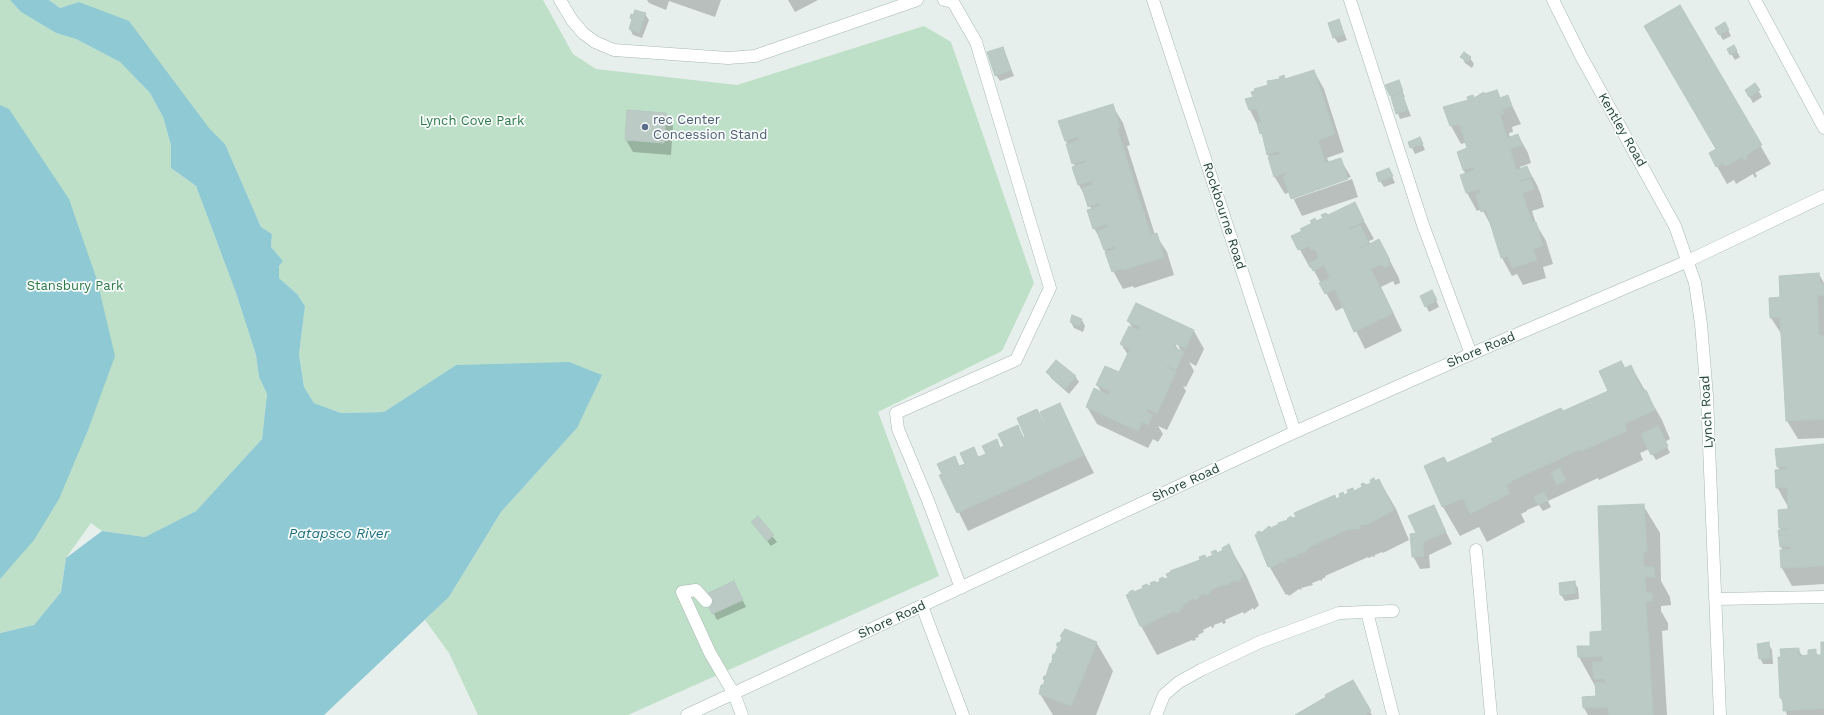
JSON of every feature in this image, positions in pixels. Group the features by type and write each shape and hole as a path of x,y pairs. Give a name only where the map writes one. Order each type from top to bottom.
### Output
{"street":[{"path":"560,0 572,20 583,33 595,42 614,50 728,58 755,56 917,0"},
{"path":"944,0 953,2 976,42 1050,288 1016,360 896,414 898,429 927,498 961,588"},
{"name":"Rockbourne Road","path":"1153,0 1296,432"},
{"path":"1350,0 1423,225 1471,354"},
{"name":"Kentley Road","path":"1553,0 1581,56 1672,219 1688,260"},
{"path":"1755,0 1824,128"},
{"path":"1688,260 1824,196"},
{"name":"Shore Road","path":"687,715 1296,432 1688,260"},
{"name":"Lynch Road","path":"1688,260 1698,296 1707,396 1720,715"},
{"path":"1476,550 1491,715"},
{"path":"706,601 696,590 682,592 710,654 734,694 742,715"},
{"path":"1715,599 1824,597"},
{"path":"922,606 963,715"},
{"path":"1156,715 1164,695 1179,682 1260,642 1339,613 1393,611"},
{"path":"1366,612 1393,715"}],"green space":[{"name":"Stansbury Park","path":"0,0 10,0 21,12 56,33 76,39 120,62 150,93 163,117 171,145 171,168 196,186 236,293 256,355 259,377 267,394 262,439 196,511 145,537 102,531 91,523 66,558 61,592 34,625 0,633"},
{"name":"Lynch Cove Park","path":"49,0 543,0 573,54 596,69 737,85 924,26 951,42 1034,283 1002,351 878,412 939,576 628,715 478,715 449,653 425,620 449,597 501,512 577,428 456,365 384,412 341,413 314,403 304,387 299,354 305,306 297,294 279,278 279,266 283,261 271,247 272,234 261,227 225,144 79,2 60,8"}],"water":[{"name":"Patapsco River","path":"10,0 49,0 60,8 79,2 129,21 209,128 225,144 261,227 272,234 271,247 283,261 279,266 279,278 297,294 305,306 299,354 304,387 314,403 341,413 384,412 456,365 569,362 602,375 577,428 501,512 449,597 324,715 0,715 0,633 34,625 61,592 66,558 102,531 145,537 196,511 262,439 267,394 259,377 256,355 236,293 196,186 171,168 171,145 163,117 150,93 120,62 76,39 56,33 21,12"},
{"path":"0,105 9,109 69,199 97,280 115,356 88,430 59,499 34,540 0,579"}],"building":[{"path":"1680,5 1762,145 1746,155 1748,158 1744,160 1742,157 1725,166 1723,163 1716,167 1709,153 1716,149 1644,26"},
{"path":"635,10 646,13 639,33 629,29 632,19 630,18 631,14 633,15"},
{"path":"1339,19 1344,34 1333,38 1328,23"},
{"path":"1725,22 1729,30 1719,35 1715,28"},
{"path":"1734,45 1737,51 1730,55 1727,49"},
{"path":"1003,47 1011,70 995,76 987,52"},
{"path":"1464,52 1471,57 1468,62 1460,57"},
{"path":"1314,70 1335,134 1318,140 1325,163 1341,158 1348,179 1291,199 1283,176 1287,174 1286,172 1274,177 1268,157 1280,154 1279,151 1267,155 1262,133 1260,134 1257,123 1261,122 1256,108 1249,110 1245,99 1253,97 1251,92 1255,91 1254,89 1268,85 1267,81 1280,79 1279,77 1284,75 1285,79"},
{"path":"1399,80 1403,91 1390,96 1385,85"},
{"path":"1755,83 1760,90 1749,97 1745,90"},
{"path":"1497,90 1500,98 1508,95 1512,106 1502,109 1504,114 1500,115 1507,138 1518,134 1522,145 1510,149 1516,170 1527,166 1531,177 1519,180 1520,182 1531,179 1534,189 1522,193 1532,222 1536,222 1543,246 1533,249 1537,260 1512,268 1508,256 1501,258 1486,210 1481,212 1476,195 1481,193 1480,189 1466,193 1460,175 1475,170 1473,167 1463,170 1457,152 1467,148 1460,125 1450,126 1443,107 1468,100 1467,97 1473,95 1474,98 1484,92 1484,94"},
{"path":"1402,93 1408,110 1396,114 1391,97"},
{"path":"1113,104 1120,127 1117,128 1151,235 1157,233 1164,257 1112,272 1105,252 1115,249 1114,246 1104,250 1097,231 1108,227 1107,224 1093,229 1087,210 1100,206 1099,203 1088,207 1082,188 1093,184 1092,181 1078,185 1072,167 1086,162 1085,160 1072,164 1066,144 1079,140 1078,137 1065,141 1058,121"},
{"name":"rec Center Concession Stand","path":"627,110 666,113 664,143 625,140"},
{"path":"1420,137 1423,144 1410,148 1408,142"},
{"path":"1389,168 1393,176 1379,182 1376,173"},
{"path":"1355,202 1364,221 1350,228 1351,230 1360,225 1369,243 1359,248 1360,249 1379,239 1390,260 1388,260 1390,265 1384,268 1382,264 1371,269 1393,313 1354,332 1335,289 1325,294 1319,283 1330,278 1324,265 1313,271 1309,263 1319,258 1315,249 1311,250 1309,246 1298,250 1291,236 1302,231 1300,229 1312,223 1310,221 1315,218 1316,221 1323,218 1321,215 1326,213 1328,215"},
{"path":"1819,273 1820,284 1824,284 1824,295 1817,295 1819,335 1824,336 1824,419 1786,421 1780,317 1770,318 1769,298 1780,297 1779,276"},
{"path":"1432,290 1437,300 1425,307 1420,296"},
{"path":"1136,303 1194,330 1186,348 1176,344 1174,347 1184,352 1176,370 1167,366 1166,367 1176,372 1157,413 1148,409 1146,412 1153,415 1148,425 1142,422 1138,431 1086,407 1094,388 1108,395 1110,391 1096,385 1105,366 1119,372 1130,349 1120,344 1129,326 1138,330 1140,327 1127,321"},
{"path":"1072,315 1082,319 1079,326 1070,322"},
{"path":"1056,360 1076,376 1065,389 1046,372"},
{"path":"1621,361 1625,368 1631,365 1643,392 1646,390 1655,410 1624,424 1627,431 1581,451 1581,449 1511,481 1512,482 1506,485 1510,493 1470,514 1463,498 1442,507 1424,466 1444,457 1447,463 1493,442 1491,439 1561,408 1563,411 1608,391 1599,371"},
{"path":"1060,403 1084,455 957,513 939,475 942,474 937,464 955,456 959,466 965,464 960,453 974,447 978,457 986,454 982,446 997,439 1000,448 1004,446 998,434 1018,425 1023,438 1025,437 1017,418 1037,409 1047,427 1040,412"},
{"path":"1658,426 1668,446 1651,455 1641,434"},
{"path":"1824,444 1824,566 1781,568 1780,550 1791,549 1790,546 1780,547 1778,530 1789,529 1779,528 1778,510 1788,509 1787,487 1776,488 1775,470 1786,469 1786,467 1777,467 1775,449"},
{"path":"1560,468 1566,480 1557,485 1551,473"},
{"path":"1374,478 1375,481 1379,479 1394,510 1366,525 1359,526 1360,528 1351,530 1351,528 1309,547 1310,548 1306,550 1307,552 1285,559 1286,561 1283,563 1282,561 1271,568 1271,566 1268,567 1255,535 1257,532 1260,531 1261,533 1269,526 1271,528 1279,524 1278,523 1288,520 1287,519 1291,516 1292,518 1296,517 1294,513 1335,495 1336,499 1340,497 1339,494 1343,492 1344,495 1348,493 1347,490 1353,488 1354,491 1362,487 1361,484 1364,483 1366,485 1371,483 1370,480"},
{"path":"1544,492 1548,500 1538,505 1534,497"},
{"path":"1644,504 1647,552 1643,552 1644,567 1654,567 1655,577 1645,577 1646,593 1652,593 1652,601 1646,602 1653,715 1609,715 1608,707 1583,708 1582,697 1596,696 1595,683 1607,682 1604,679 1594,679 1592,662 1603,661 1603,656 1578,657 1577,646 1590,646 1590,632 1602,631 1598,506"},
{"path":"1434,505 1446,532 1423,542 1424,556 1412,557 1410,534 1416,533 1408,516"},
{"path":"758,516 774,535 767,541 751,522"},
{"path":"1229,544 1243,576 1240,580 1236,581 1236,579 1226,586 1225,584 1209,591 1210,594 1206,595 1205,593 1198,596 1199,598 1195,600 1194,598 1187,601 1188,602 1182,605 1183,608 1179,609 1180,611 1175,613 1174,611 1144,626 1140,626 1126,595 1129,594 1129,592 1133,590 1134,592 1143,588 1142,586 1147,584 1148,586 1151,585 1150,583 1155,581 1156,583 1163,577 1164,579 1168,578 1166,574 1171,572 1170,571 1200,560 1199,557 1205,555 1206,558 1213,555 1211,552 1216,550 1217,553"},
{"path":"734,581 743,600 712,614 704,595"},
{"path":"1575,581 1576,593 1560,595 1559,583"},
{"path":"1065,629 1097,642 1071,706 1039,694 1041,685 1043,685 1045,680 1043,679 1044,676 1046,676 1053,658 1053,654 1055,654 1058,646 1056,645 1058,642 1060,643 1062,637 1060,636"},
{"path":"1769,642 1770,658 1759,659 1757,644"},
{"path":"1821,642 1824,642 1824,708 1783,711 1783,698 1780,698 1778,657 1781,657 1780,649 1799,648 1799,656 1808,655 1808,650 1816,649 1816,655 1821,655"},
{"path":"1353,680 1371,711 1365,715 1295,715 1326,697 1325,695"}],"place":[{"name":"rec Center Concession Stand","path":"645,127"}]}
